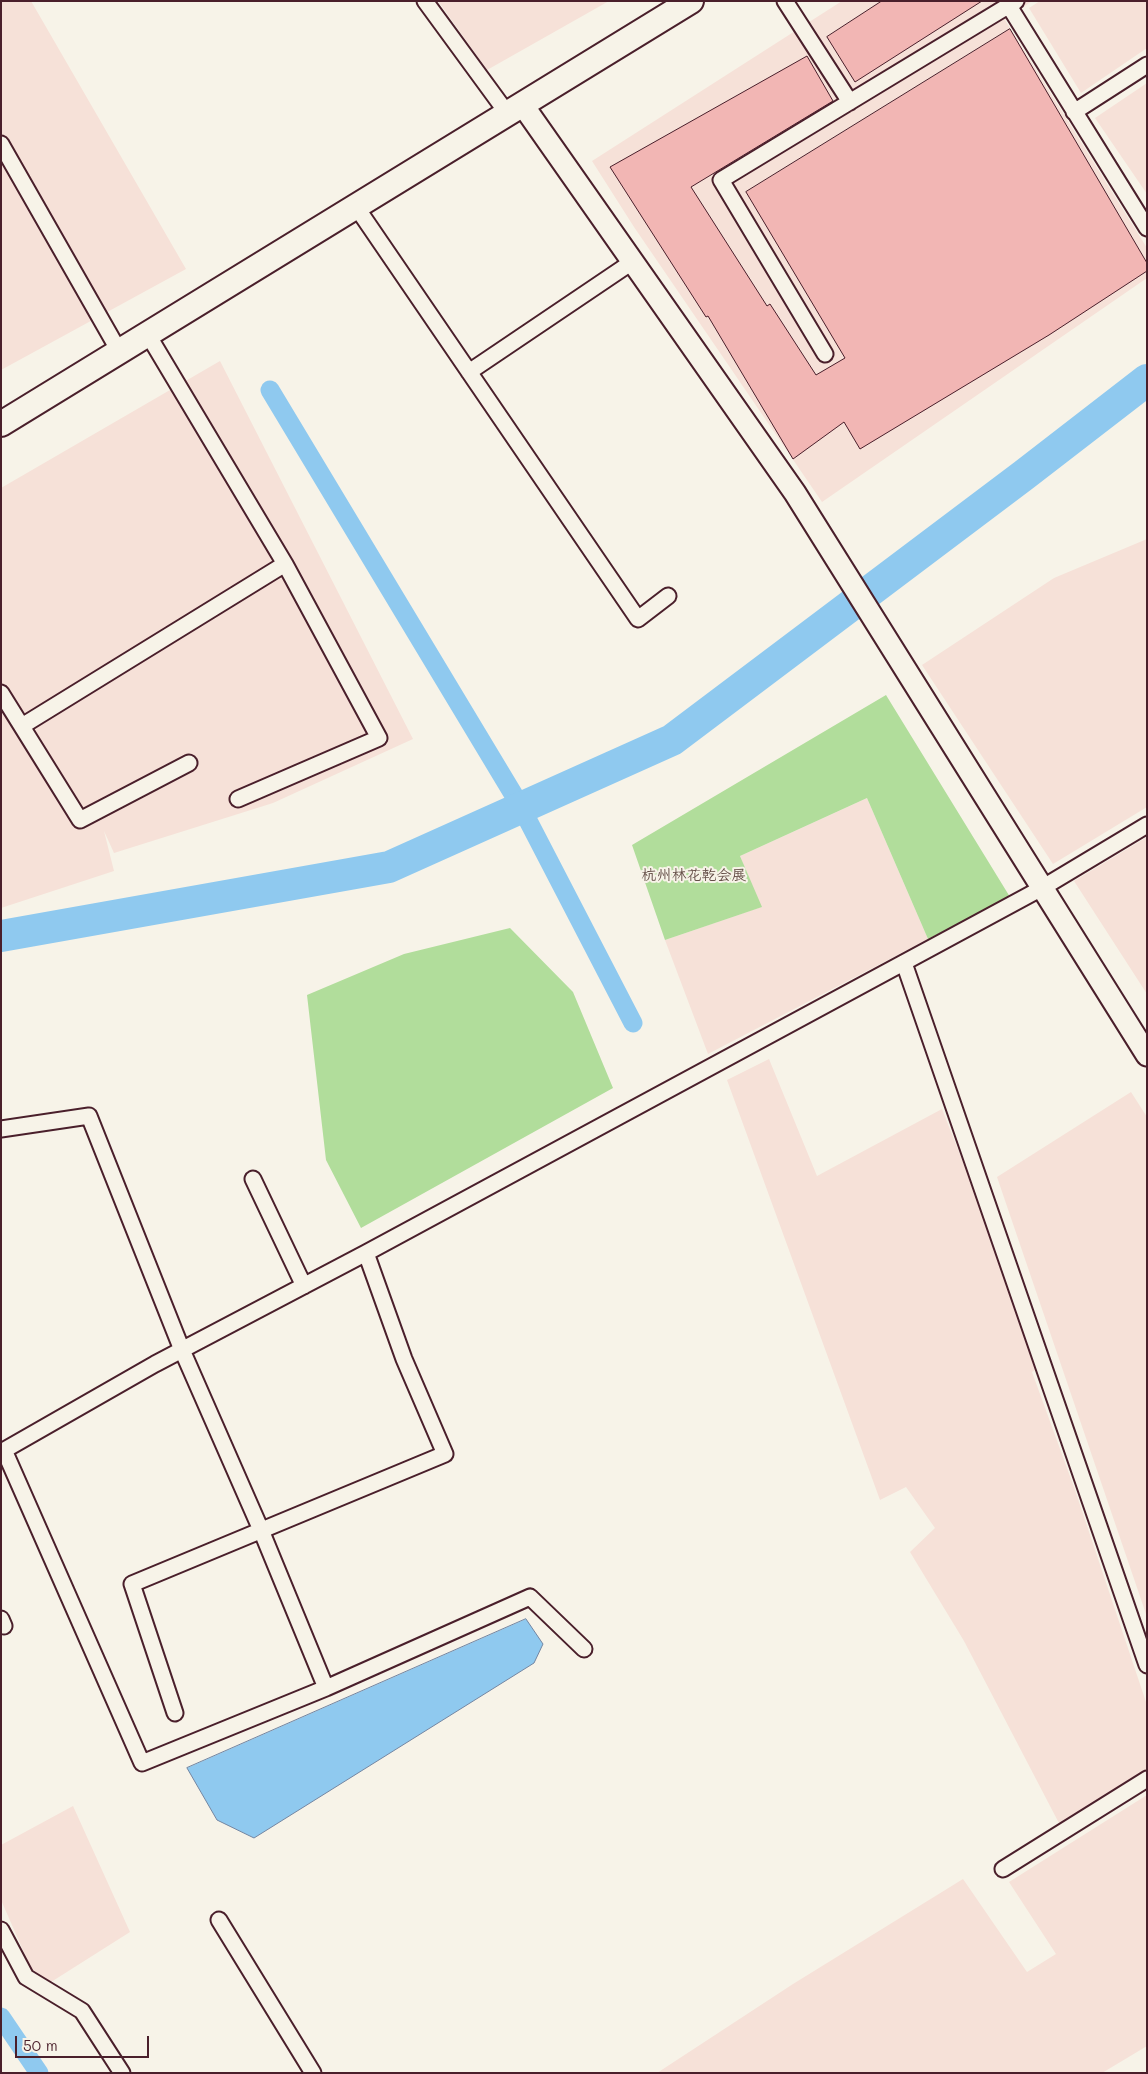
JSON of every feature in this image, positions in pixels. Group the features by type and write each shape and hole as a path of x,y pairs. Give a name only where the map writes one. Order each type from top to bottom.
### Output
{"main road":[{"path":"1,424 691,1"}],"street":[{"path":"785,1 850,102"},
{"path":"426,2 514,109 632,262 794,493 1147,1055"},
{"path":"825,354 721,180 1012,3 1074,112 1147,228"},
{"path":"1074,112 1147,65"},
{"path":"1,144 119,351"},
{"path":"355,206 638,619 668,596"},
{"path":"469,372 632,262"},
{"path":"147,333 285,564 379,738 238,799"},
{"path":"22,726 285,564"},
{"path":"1,693 80,820 189,763"},
{"path":"584,1649 530,1597 326,1688 142,1763 2,1451 182,1350 366,1253 1042,888 1147,825"},
{"path":"904,963 1147,1665"},
{"path":"1,1129 89,1116 182,1350 261,1530 326,1688"},
{"path":"253,1179 304,1286"},
{"path":"175,1713 132,1584 445,1454 404,1359 366,1253"},
{"path":"1003,1869 1147,1779"},
{"path":"219,1920 313,2073"},
{"path":"1,1930 26,1977 82,2011 122,2073"}],"shaded area":[{"path":"1,1 31,1 186,269 1,370"},
{"path":"438,1 609,1 487,70"},
{"path":"842,1 1032,1 1005,20 1147,248 1147,278 822,502 634,227 592,161"},
{"path":"1040,1 1147,1 1147,48 1081,93 1029,8"},
{"path":"1147,83 1147,194 1095,118"},
{"path":"220,361 413,739 273,803 114,853 104,831 114,871 1,908 1,488"},
{"path":"1147,539 1147,807 1053,864 922,665 1054,578"},
{"name":"杭州林花乾会展","path":"867,798 928,939 708,1054 665,940 761,907 740,856"},
{"path":"1147,837 1147,994 1074,881"},
{"path":"769,1059 817,1176 942,1109 1043,1365 1032,1372 1075,1490 1147,1705 1147,1777 1061,1827 964,1641 910,1552 935,1528 906,1487 880,1500 727,1080"},
{"path":"1131,1092 1147,1117 1147,1617 997,1177"},
{"path":"1147,1795 1147,2046 1102,2073 657,2073 793,1984 963,1879 1027,1972 1056,1954 1009,1882"},
{"path":"73,1806 130,1932 40,1989 1,1900 1,1845"}],"green space":[{"name":"杭州林花乾会展","path":"886,695 1010,897 928,939 867,798 740,856 762,907 665,940 632,845"},
{"path":"510,928 573,992 613,1088 361,1228 326,1160 307,995 404,954"}],"water":[{"path":"526,1619 543,1644 534,1663 254,1838 217,1820 187,1768"}],"building":[{"path":"882,1 982,1 855,82 827,37"},
{"path":"1010,29 1147,263 1147,271 1049,335 860,449 844,422 793,459 708,316 706,317 610,167 807,56 833,101 691,187 767,306 770,304 816,375 845,358 746,192"}],"waterway":[{"path":"1,936 389,867 672,740 1147,380"},
{"path":"270,390 521,807 633,1023"},
{"path":"1,2017 39,2073"}]}
